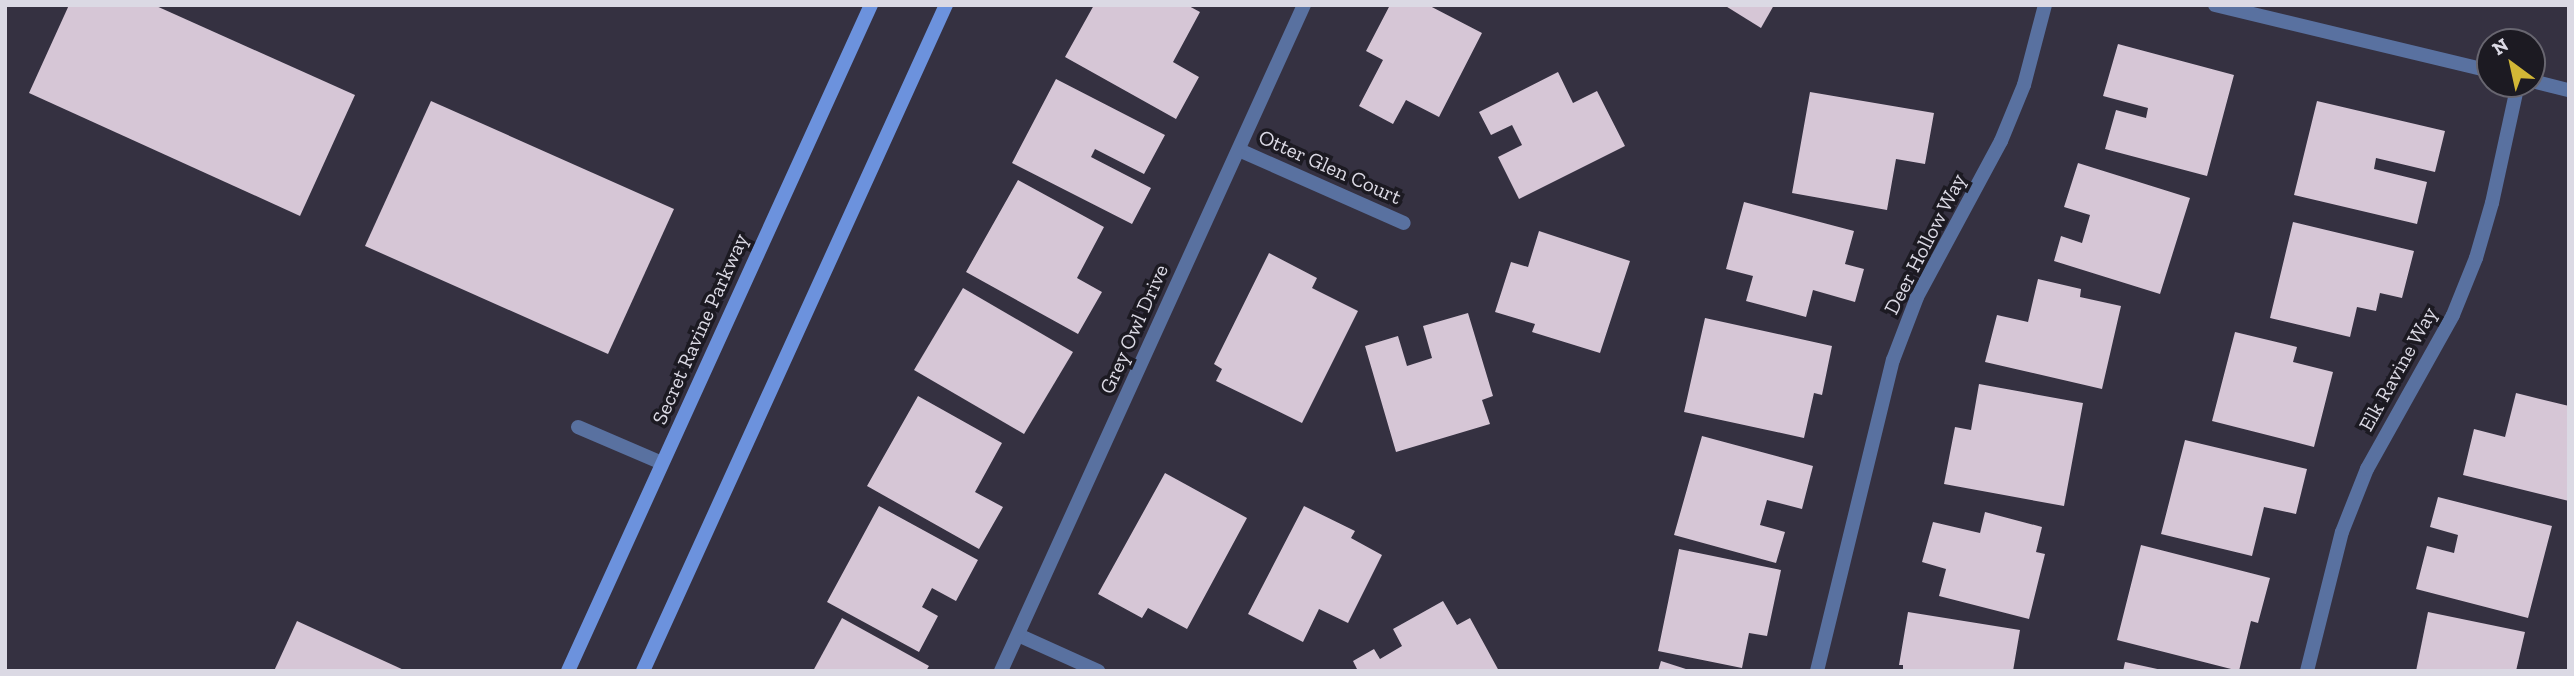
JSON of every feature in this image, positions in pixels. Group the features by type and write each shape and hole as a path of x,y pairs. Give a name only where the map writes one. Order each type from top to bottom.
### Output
{"main road":[{"name":"Secret Ravine Parkway","path":"568,671 871,5"},
{"path":"643,671 946,5"}],"street":[{"name":"Grey Owl Drive","path":"1001,671 1304,5"},
{"name":"Deer Hollow Way","path":"1817,671 1893,360 1917,297 2001,141 2024,85 2045,5"},
{"path":"2216,5 2476,68"},
{"path":"2546,84 2569,90"},
{"name":"Elk Ravine Way","path":"2307,671 2342,532 2367,469 2453,314 2476,258 2492,203 2515,98"},
{"name":"Otter Glen Court","path":"1239,150 1404,223"},
{"path":"578,427 662,463"},
{"path":"1018,635 1097,671"}],"building":[{"path":"69,5 154,5 355,95 300,216 29,93"},
{"path":"1094,5 1187,5 1200,12 1173,62 1199,77 1176,119 1065,57"},
{"path":"1390,5 1428,5 1482,33 1439,117 1406,100 1393,124 1359,106 1383,60 1366,51"},
{"path":"1724,5 1774,5 1761,28"},
{"path":"2118,44 2234,75 2207,176 2105,149 2116,110 2146,118 2148,108 2103,96"},
{"path":"1558,72 1573,103 1597,91 1625,146 1519,199 1498,157 1522,145 1512,125 1491,135 1479,112"},
{"path":"1056,79 1165,135 1144,174 1095,149 1091,157 1151,188 1132,224 1012,163"},
{"path":"1810,92 1934,113 1925,164 1896,159 1887,210 1792,193"},
{"path":"431,101 674,209 608,354 365,246"},
{"path":"2317,101 2445,131 2435,172 2376,158 2374,169 2427,182 2417,224 2294,195"},
{"path":"2078,163 2190,198 2160,294 2054,261 2061,236 2082,243 2090,215 2064,207"},
{"path":"1018,180 1104,227 1077,278 1102,292 1078,334 966,272"},
{"path":"1744,202 1854,231 1845,264 1864,269 1855,302 1813,290 1806,317 1746,301 1753,276 1726,269"},
{"path":"2293,222 2414,251 2402,298 2380,293 2376,311 2357,307 2350,337 2270,318"},
{"path":"1539,231 1630,261 1600,353 1532,332 1535,324 1495,312 1511,262 1528,267"},
{"path":"1269,253 1317,278 1312,288 1358,311 1302,423 1216,381 1222,369 1214,364"},
{"path":"2038,279 2081,289 2080,297 2121,306 2102,389 1985,362 1997,315 2028,322"},
{"path":"963,288 1073,352 1024,434 914,370"},
{"path":"1468,313 1493,396 1482,400 1490,424 1396,452 1365,346 1398,336 1407,366 1432,358 1423,326"},
{"path":"1705,318 1832,346 1822,395 1814,393 1804,438 1684,412"},
{"path":"2235,332 2297,347 2293,362 2333,372 2314,447 2212,421"},
{"path":"1979,384 2083,403 2064,506 1944,484 1955,427 1971,430"},
{"path":"2516,393 2569,406 2569,501 2463,475 2474,429 2505,437"},
{"path":"918,396 1002,443 975,492 1003,507 979,549 867,486"},
{"path":"1702,436 1813,466 1802,509 1767,500 1760,525 1785,532 1776,563 1674,535"},
{"path":"2185,440 2307,469 2296,514 2264,507 2252,556 2161,534"},
{"path":"1165,473 1247,518 1187,629 1148,608 1142,618 1098,594"},
{"path":"2438,497 2552,526 2528,618 2416,589 2427,546 2454,553 2458,535 2430,527"},
{"path":"879,506 978,560 956,601 932,588 922,607 938,616 919,652 827,602"},
{"path":"1304,506 1355,531 1351,538 1382,555 1348,623 1319,609 1303,642 1248,614"},
{"path":"1985,512 2042,527 2036,552 2045,554 2029,619 1939,596 1946,569 1922,562 1933,522 1980,533"},
{"path":"2141,545 2270,578 2258,623 2251,621 2239,671 2117,640"},
{"path":"1679,549 1781,570 1767,636 1749,633 1742,668 1658,651"},
{"path":"1443,601 1457,625 1470,618 1499,671 1358,671 1353,661 1374,649 1380,659 1402,646 1393,629"},
{"path":"1908,612 2020,630 2013,671 1903,671 1903,665 1899,665"},
{"path":"2428,612 2525,632 2516,671 2416,671"},
{"path":"842,618 929,666 926,671 813,671"},
{"path":"297,621 406,671 274,671"},
{"path":"1661,661 1689,670 1689,671 1658,671"},
{"path":"2125,662 2162,670 2162,671 2123,671"}]}
